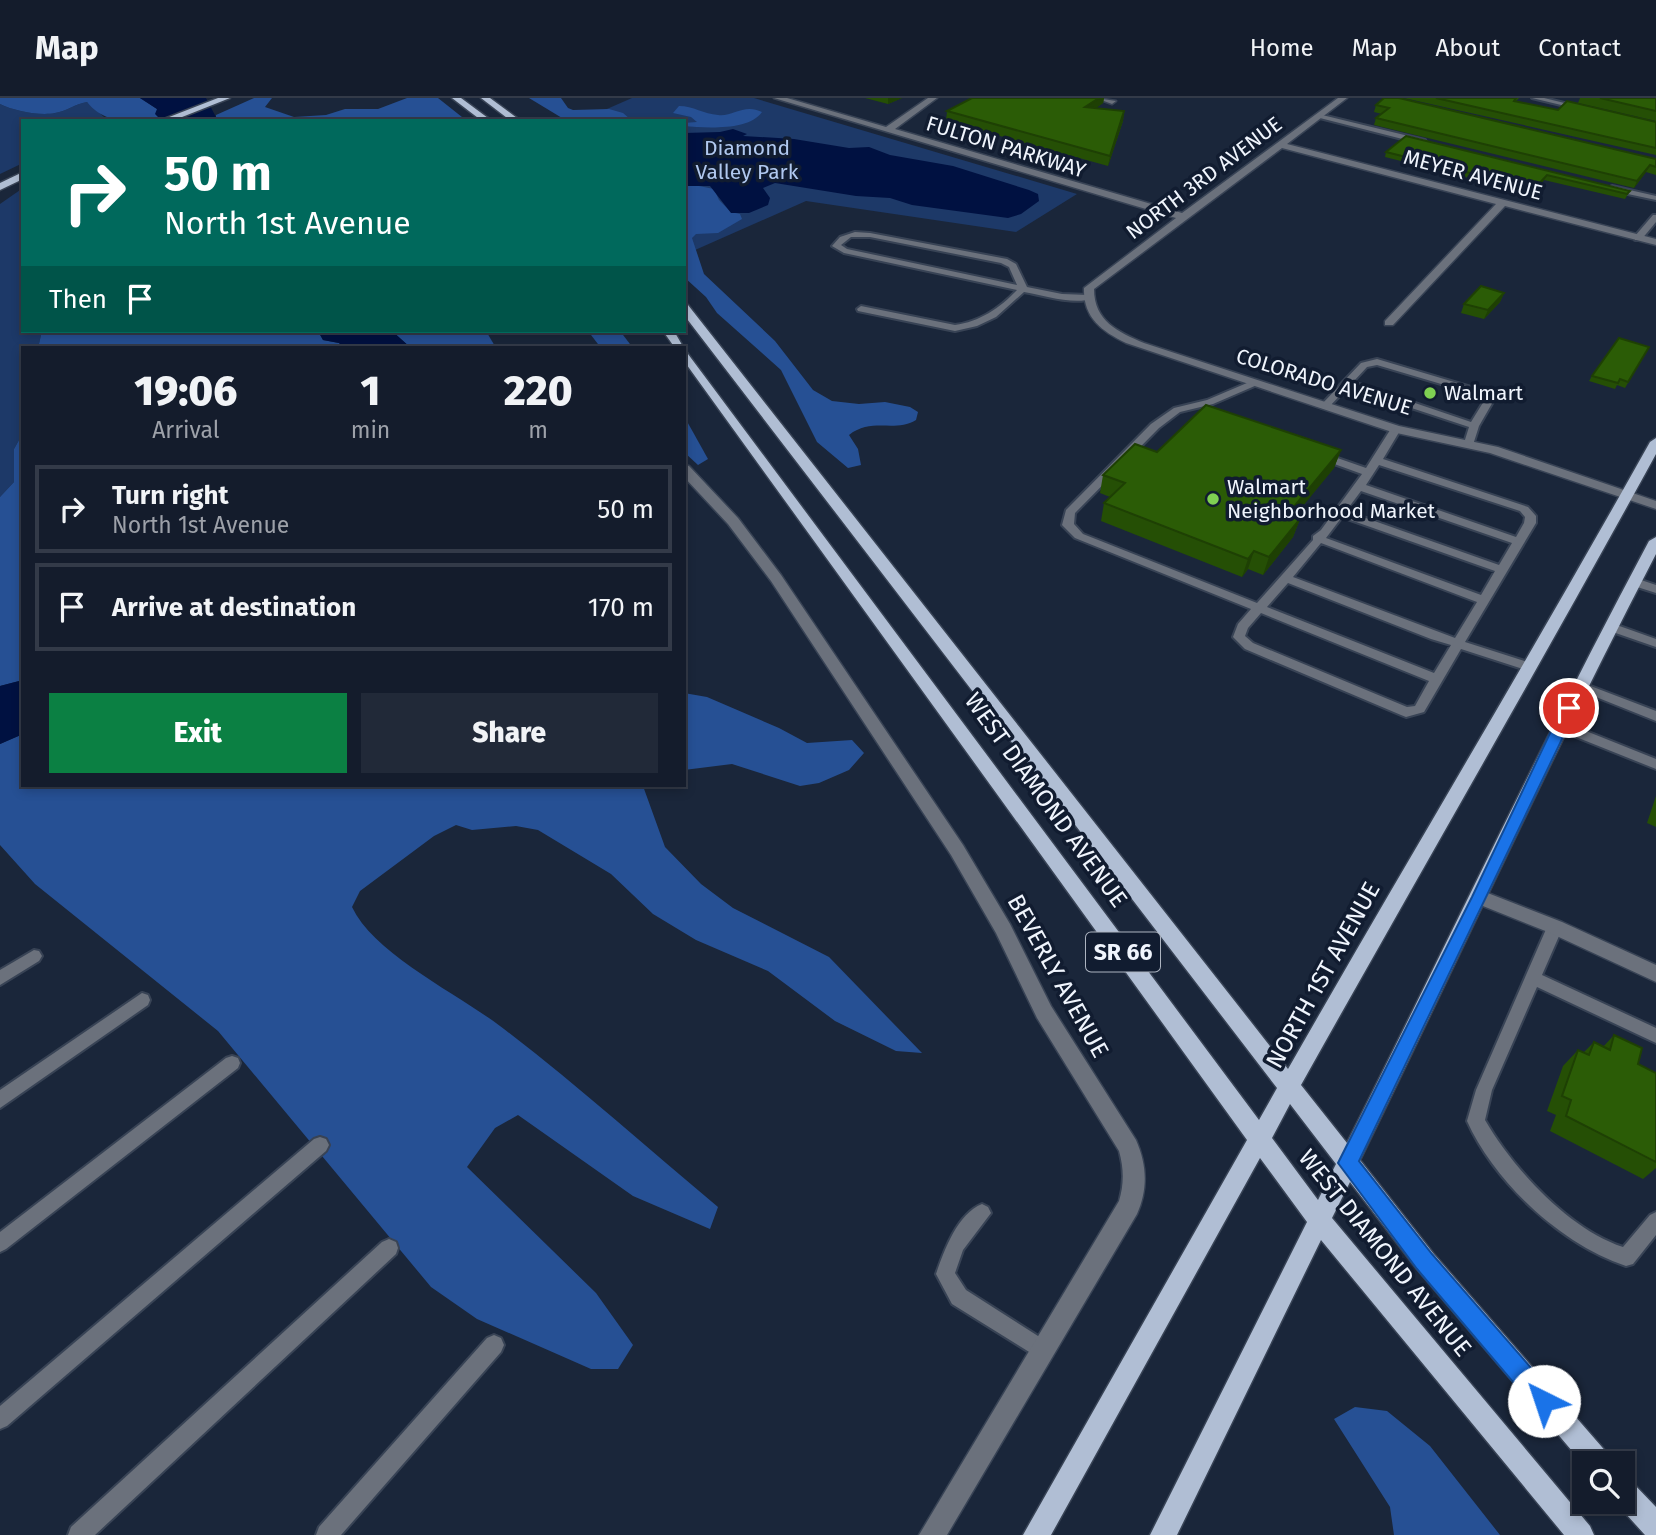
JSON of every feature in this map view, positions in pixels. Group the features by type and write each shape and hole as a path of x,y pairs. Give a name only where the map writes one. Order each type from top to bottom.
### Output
{"main road":[{"path":"168,119 226,98"},
{"path":"456,98 485,119"},
{"path":"485,98 514,119"},
{"path":"0,187 21,175"},
{"name":"WEST DIAMOND AVENUE","path":"686,310 1425,1261 1589,1451"},
{"name":"WEST DIAMOND AVENUE","path":"686,356 1320,1220 1581,1535"},
{"name":"NORTH 1ST AVENUE","path":"1036,1535 1289,1087 1628,497 1656,442"},
{"path":"1163,1535 1480,897 1580,686 1656,541"},
{"path":"1635,1504 1656,1527"}],"street":[{"name":"FULTON PARKWAY","path":"778,98 1184,218"},
{"name":"FULTON PARKWAY","path":"815,98 1144,194"},
{"path":"888,130 933,98"},
{"path":"1100,98 1112,101"},
{"name":"NORTH 3RD AVENUE","path":"1088,293 1343,98"},
{"name":"MEYER AVENUE","path":"1280,145 1656,242"},
{"path":"1389,323 1503,202"},
{"path":"1183,205 1196,208"},
{"name":"COLORADO AVENUE","path":"1088,293 1099,323 1118,336 1325,407 1396,429 1469,443 1656,505"},
{"name":"BEVERLY AVENUE","path":"686,471 733,521 776,578 957,850 1003,929 1044,1012 1128,1147 1134,1164 1134,1191 1129,1206 932,1535"},
{"path":"1480,897 1656,974"}],"lane":[{"path":"1535,98 1589,110"},
{"path":"1318,116 1432,144"},
{"path":"1603,186 1656,198"},
{"path":"1638,238 1656,216"},
{"path":"1023,288 1013,266 1004,261 870,235 852,234 839,240 836,246 844,251 1062,297 1088,293"},
{"path":"861,309 955,328 970,327 1016,297 1023,288"},
{"path":"1325,407 1364,365 1377,362 1448,387 1478,392 1489,400 1474,426 1469,443"},
{"path":"1254,383 1214,406 1177,410 1156,426 1070,512 1068,525 1079,536 1436,679"},
{"path":"1346,383 1432,407 1474,426"},
{"path":"1378,461 1524,509 1531,516 1503,570 1419,709 1406,712 1249,646 1239,637 1242,627 1286,578 1378,461 1396,429"},
{"path":"1303,449 1369,472"},
{"path":"1358,486 1519,542"},
{"path":"1338,512 1503,570"},
{"path":"1317,538 1485,601"},
{"path":"1286,578 1460,644 1530,667"},
{"path":"1635,582 1656,589"},
{"path":"1611,627 1656,643"},
{"path":"1580,686 1656,716"},
{"path":"1561,726 1656,764"},
{"path":"1555,928 1484,1090 1476,1121 1500,1161 1556,1215 1607,1253 1626,1257 1656,1221"},
{"path":"0,978 34,956"},
{"path":"1533,978 1656,1036"},
{"path":"0,1100 142,1000"},
{"path":"0,1243 232,1063"},
{"path":"0,1419 320,1145"},
{"path":"982,1213 956,1244 945,1274 959,1297 1042,1350"},
{"path":"79,1535 389,1248"},
{"path":"327,1535 494,1345"}],"green space":[{"name":"Diamond Valley Park","path":"632,98 754,98 1077,194 1016,232 806,201 686,254 686,119 584,119"},
{"path":"87,102 104,117 112,119 21,119 21,164 0,174 0,104 12,109 49,114"},
{"path":"21,189 21,333 42,333 38,346 21,346 21,437 14,449 14,482 0,497 0,204"}],"shaded area":[{"path":"0,98 140,98 157,109 161,119 112,119 95,110 87,102 63,111 42,114 0,104"},
{"path":"140,98 206,98 217,119 160,119 155,114 157,109"},
{"path":"254,98 272,98 265,107 294,117 326,115 345,109 378,109 407,98 438,98 464,119 216,119 216,115"},
{"path":"529,98 561,98 568,108 573,110 609,109 623,113 630,119 564,119"},
{"path":"679,106 718,115 750,109 762,112 747,122 714,127 686,126 686,123 697,122 691,117 673,113"},
{"path":"733,129 747,134 743,136 794,139 849,148 869,147 890,155 953,166 1029,190 1038,194 1039,201 1021,214 1008,218 912,205 890,198 856,196 775,183 763,188 770,198 768,205 749,213 731,213 710,186 686,186 686,133"},
{"path":"686,186 714,189 719,200 731,212 740,214 742,219 718,233 696,234 692,238 704,274 775,341 813,390 832,401 859,404 885,402 910,407 918,412 916,420 908,424 866,427 849,435 858,449 861,465 848,468 817,442 781,370 717,313 706,297 686,279"},
{"path":"42,333 319,333 323,340 342,346 38,346"},
{"path":"319,333 394,333 409,346 342,346 323,340"},
{"path":"394,333 487,333 495,346 409,346"},
{"path":"590,333 622,333 631,346 599,346"},
{"path":"686,420 708,459 698,465 686,454"},
{"path":"21,437 21,681 0,686 0,497 14,482 14,449"},
{"path":"21,681 21,735 0,744 0,686"},
{"path":"686,693 707,697 807,743 852,740 864,753 849,770 819,783 800,786 732,764 686,770"},
{"path":"21,735 21,787 643,787 665,847 701,884 733,908 829,957 922,1053 896,1051 835,1021 768,971 696,940 653,914 611,874 538,830 516,826 472,830 456,825 434,836 360,891 352,907 363,924 397,957 500,1026 583,1092 718,1207 710,1229 633,1196 518,1115 495,1128 467,1167 596,1293 633,1345 618,1369 591,1369 477,1319 431,1287 218,1031 35,884 0,845 0,744"},
{"path":"1355,1407 1387,1411 1430,1446 1500,1535 1394,1535 1390,1507 1334,1419"}],"building":[{"path":"972,98 1099,98 1085,107 1124,111 1110,156 947,111"},
{"path":"1384,98 1399,98 1656,159 1656,167 1650,165 1637,181 1376,118 1389,108 1376,105"},
{"path":"1436,98 1516,98 1514,101 1558,110 1567,101 1656,122 1656,148"},
{"path":"1600,98 1656,98 1656,111"},
{"path":"1406,136 1630,191 1627,194 1547,175 1534,189 1386,152"},
{"path":"1481,286 1504,293 1488,310 1464,304"},
{"path":"1619,338 1649,347 1628,382 1620,379 1618,383 1592,376"},
{"name":"Walmart Neighborhood Market","path":"1206,405 1341,450 1287,515 1300,519 1269,557 1254,551 1248,559 1104,503 1125,483 1103,475 1135,444 1157,452"},
{"path":"1614,1035 1642,1048 1638,1064 1656,1073 1656,1162 1566,1116 1571,1100 1562,1096 1578,1050 1589,1055 1594,1042 1610,1050"}],"place":[{"name":"Walmart","path":"1430,393"},
{"name":"Walmart Neighborhood Market","path":"1213,499"}],"route":[{"path":"1544,1401 1425,1261 1348,1163 1480,897 1569,708"}]}
